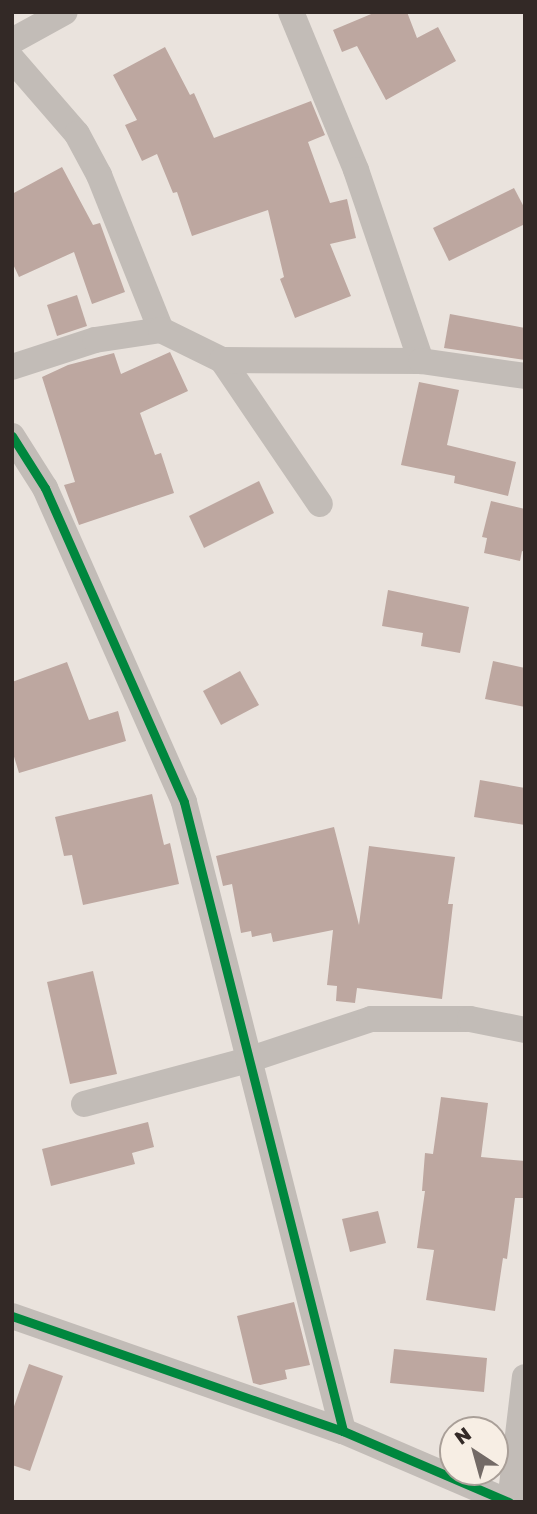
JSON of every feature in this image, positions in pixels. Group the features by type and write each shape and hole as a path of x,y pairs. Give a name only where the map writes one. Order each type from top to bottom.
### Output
{"street":[{"path":"12,41 65,12"},
{"path":"291,12 356,170 421,360"},
{"path":"12,59 77,134 99,175 162,330"},
{"path":"12,367 95,340 162,330 222,360 421,360 525,376"},
{"path":"222,360 320,504"},
{"path":"12,436 45,488 184,802 343,1431"},
{"path":"84,1104 248,1060 371,1019 470,1019 525,1030"},
{"path":"12,1316 343,1431 510,1502 525,1377"}],"building":[{"path":"376,12 407,12 417,38 438,27 456,61 386,100 357,46 342,52 333,30"},
{"path":"165,47 190,95 194,93 214,138 311,101 325,135 308,142 330,203 347,199 356,238 330,244 351,296 295,318 280,279 284,277 268,210 192,236 177,192 173,193 157,154 142,161 125,125 137,120 113,75"},
{"path":"62,167 93,225 100,223 125,292 92,304 74,252 19,277 12,262 12,194"},
{"path":"514,188 525,209 525,224 449,261 433,228"},
{"path":"77,295 87,326 57,336 47,305"},
{"path":"450,314 525,328 525,360 444,348"},
{"path":"170,352 188,391 140,413 155,455 161,453 174,493 79,525 64,485 75,482 42,377 68,365 114,353 121,374"},
{"path":"419,382 459,390 447,445 516,462 508,496 454,483 455,476 401,465"},
{"path":"259,481 274,513 204,548 189,516"},
{"path":"491,501 525,509 525,552 522,551 520,561 484,553 487,538 482,537"},
{"path":"388,590 469,607 460,653 421,646 423,633 382,626"},
{"path":"493,661 525,668 525,707 485,699"},
{"path":"67,662 89,720 118,711 126,741 19,773 12,750 12,682"},
{"path":"240,671 259,705 221,725 203,691"},
{"path":"480,780 525,788 525,825 474,817"},
{"path":"152,794 164,845 170,843 179,884 83,905 72,855 64,856 55,817"},
{"path":"334,827 359,925 369,846 455,857 448,904 453,904 442,999 357,988 355,1003 336,1001 337,986 327,985 333,930 273,942 271,933 252,937 251,931 241,933 232,884 223,886 216,856"},
{"path":"93,971 117,1074 70,1084 47,982"},
{"path":"441,1097 488,1103 481,1157 525,1161 525,1198 515,1198 507,1259 503,1258 495,1311 426,1300 434,1250 417,1248 425,1191 422,1191 425,1153 433,1154"},
{"path":"148,1122 154,1147 132,1153 135,1164 51,1186 42,1149"},
{"path":"378,1211 386,1243 350,1252 342,1219"},
{"path":"294,1302 310,1365 285,1370 287,1379 260,1385 253,1383 237,1316"},
{"path":"394,1349 487,1358 484,1392 390,1383"},
{"path":"29,1364 63,1376 30,1471 12,1465 12,1412"}],"cycle path":[{"path":"12,436 45,488 184,802 343,1431"},
{"path":"12,1316 343,1431 509,1502"}]}
